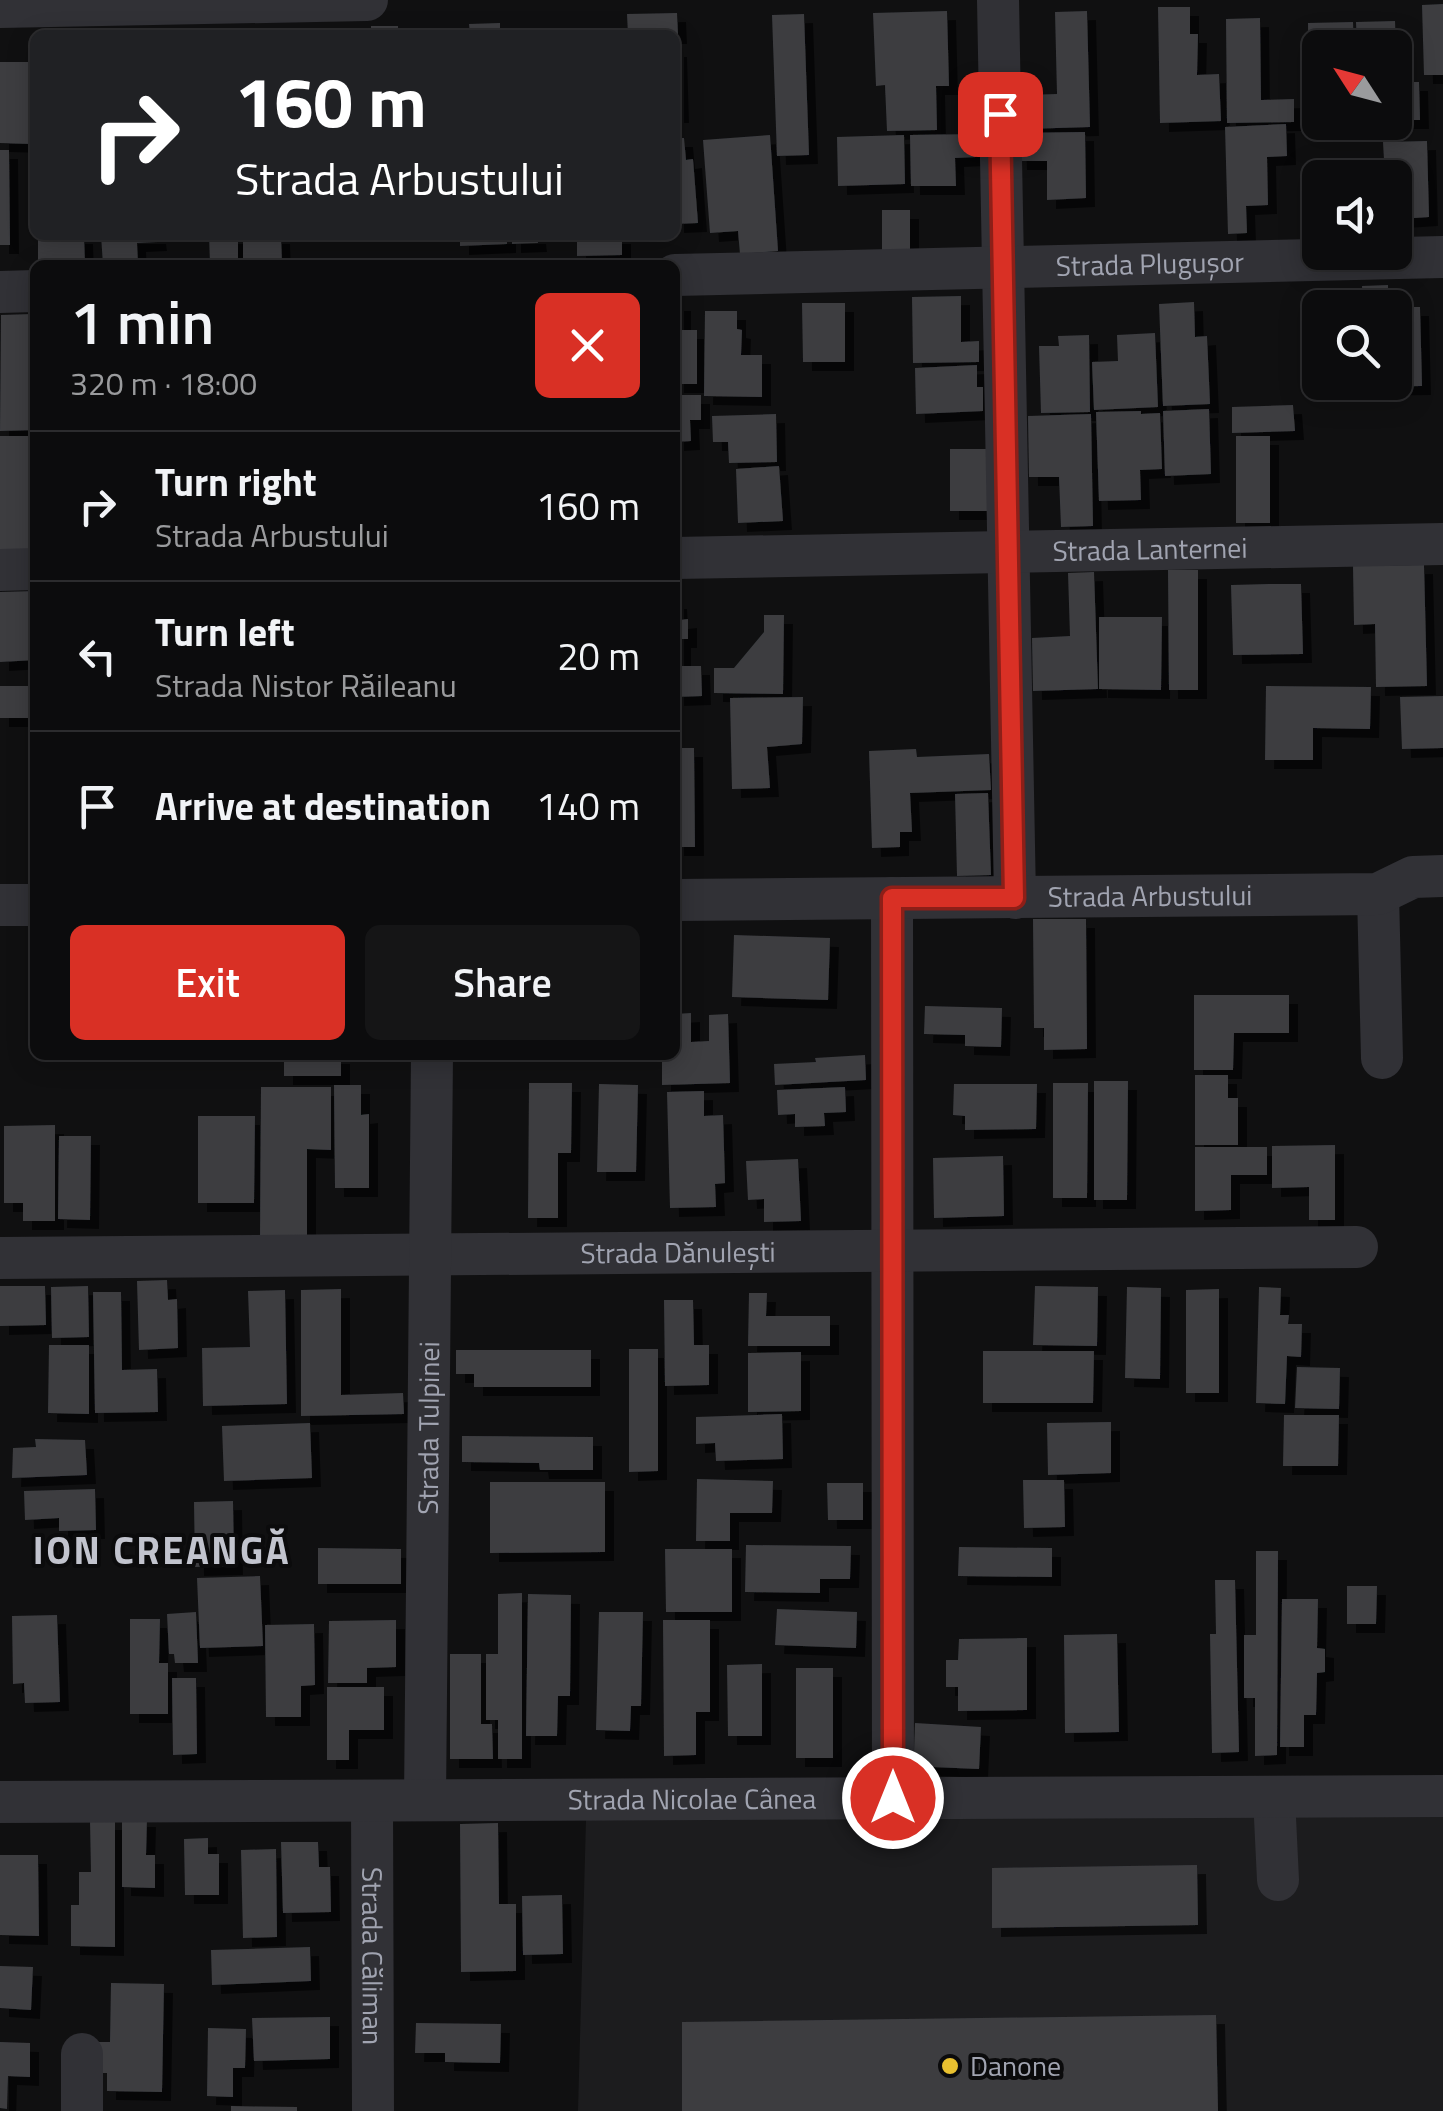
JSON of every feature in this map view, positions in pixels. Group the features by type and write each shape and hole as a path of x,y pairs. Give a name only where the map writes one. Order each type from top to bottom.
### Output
{"street":[{"path":"0,7 367,0"},
{"path":"998,0 1014,898"},
{"name":"Strada Plugușor","path":"680,275 1443,257"},
{"path":"0,292 30,291"},
{"name":"Strada Lanternei","path":"680,558 1443,544"},
{"path":"0,570 30,569"},
{"name":"Strada Arbustului","path":"680,900 1378,894 1413,877 1443,876"},
{"path":"1378,894 1382,1058"},
{"path":"892,898 893,1798"},
{"path":"0,905 30,905"},
{"name":"Strada Tulpinei","path":"425,1800 432,1060"},
{"name":"Strada Dănulești","path":"0,1258 1358,1246"},
{"name":"Strada Nicolae Cânea","path":"0,1802 1443,1796"},
{"path":"1274,1797 1278,1880"},
{"name":"Strada Căliman","path":"372,1801 373,2111"},
{"path":"82,2054 82,2111"}],"shaded area":[{"path":"1443,1813 1443,2111 578,2111 586,1820"}],"building":[{"path":"1443,4 1443,75 1424,75 1422,5"},
{"path":"1158,7 1190,7 1190,34 1198,34 1197,75 1219,74 1221,121 1160,123"},
{"path":"947,11 949,86 936,86 937,130 887,131 885,85 876,86 873,13"},
{"path":"1087,11 1090,127 1025,129 1025,95 1057,94 1055,12"},
{"path":"677,13 678,30 628,30 627,14"},
{"path":"804,14 809,155 777,156 772,15"},
{"path":"1260,18 1261,100 1294,99 1294,122 1227,123 1226,19"},
{"path":"1395,21 1395,30 1356,30 1356,22"},
{"path":"1353,22 1353,30 1308,30 1308,23"},
{"path":"500,23 500,30 470,30 469,24"},
{"path":"371,26 398,26 398,30 371,30"},
{"path":"0,62 30,62 30,144 0,143"},
{"path":"1412,82 1419,82 1420,120 1412,120"},
{"path":"1286,124 1287,156 1267,157 1268,205 1246,206 1247,233 1228,234 1225,127"},
{"path":"1085,132 1086,198 1047,200 1047,161 1018,161 1017,133"},
{"path":"976,134 976,157 955,158 956,186 911,186 910,135"},
{"path":"770,135 778,251 740,254 738,231 710,233 703,140"},
{"path":"904,135 905,184 838,186 837,137"},
{"path":"680,138 684,138 686,160 693,159 698,223 680,224"},
{"path":"1427,141 1429,217 1412,218 1412,160 1384,160 1383,142"},
{"path":"0,150 9,150 10,245 0,245"},
{"path":"882,210 910,210 910,252 882,252"},
{"path":"38,240 84,240 85,260 38,260"},
{"path":"101,240 158,240 137,243 138,260 103,260"},
{"path":"209,240 238,240 238,260 210,260"},
{"path":"243,240 281,240 282,260 243,260"},
{"path":"460,240 507,240 507,244 460,246"},
{"path":"512,240 538,243 512,244"},
{"path":"577,240 622,240 622,255 577,256"},
{"path":"1388,285 1388,290 1362,290 1362,286"},
{"path":"961,296 961,342 979,341 979,362 913,363 912,297"},
{"path":"680,302 682,330 697,330 697,384 680,384"},
{"path":"1194,302 1195,337 1207,336 1210,404 1163,406 1159,304"},
{"path":"802,303 845,303 845,362 803,362"},
{"path":"1412,307 1420,307 1422,386 1412,386"},
{"path":"705,311 737,311 737,329 742,330 741,355 762,355 762,397 704,396"},
{"path":"30,314 30,430 0,431 1,315"},
{"path":"1155,333 1158,407 1094,410 1092,362 1118,361 1117,335"},
{"path":"1089,335 1090,412 1041,413 1039,346 1059,346 1058,336"},
{"path":"977,365 977,387 983,387 983,411 916,414 915,368"},
{"path":"680,395 701,395 701,420 690,420 691,441 680,442"},
{"path":"1293,405 1295,431 1232,433 1232,407"},
{"path":"1209,409 1211,474 1165,476 1163,411"},
{"path":"1096,412 1160,413 1162,469 1140,470 1141,500 1099,501"},
{"path":"776,414 777,462 729,463 728,442 713,442 712,416"},
{"path":"1091,414 1093,526 1061,527 1059,477 1029,477 1028,416"},
{"path":"0,436 30,436 30,550 0,550"},
{"path":"1236,436 1270,436 1270,523 1236,523"},
{"path":"950,449 988,449 988,511 950,511"},
{"path":"779,466 783,521 738,523 736,469"},
{"path":"1424,565 1427,686 1376,687 1375,624 1354,625 1353,566"},
{"path":"1168,570 1198,570 1198,690 1169,690"},
{"path":"1094,572 1098,689 1033,691 1032,638 1070,636 1068,573"},
{"path":"1301,584 1303,654 1233,655 1231,585"},
{"path":"30,591 30,660 0,662 0,592"},
{"path":"764,615 784,615 783,694 714,693 714,668 734,668 764,632"},
{"path":"1099,617 1162,617 1161,690 1099,689"},
{"path":"688,619 688,639 682,639 682,666 701,666 702,696 680,697 680,620"},
{"path":"0,686 30,686 30,718 0,718"},
{"path":"1266,686 1371,687 1370,729 1313,728 1313,760 1265,760"},
{"path":"1443,696 1443,748 1402,749 1400,697"},
{"path":"803,697 802,744 767,747 770,788 732,789 730,698"},
{"path":"680,748 694,748 695,847 680,847"},
{"path":"916,749 917,757 989,754 991,790 910,793 912,832 900,832 900,847 872,848 869,751"},
{"path":"988,793 991,875 957,876 955,794"},
{"path":"1033,919 1086,919 1087,1049 1044,1050 1044,1028 1034,1028"},
{"path":"734,935 830,938 828,1000 732,997"},
{"path":"1194,995 1289,995 1289,1033 1234,1033 1233,1070 1194,1070"},
{"path":"925,1006 1002,1008 1001,1047 965,1046 965,1035 924,1034"},
{"path":"691,1013 691,1042 709,1041 709,1015 728,1014 730,1083 662,1085 662,1060 680,1060 680,1014"},
{"path":"865,1055 866,1080 775,1085 774,1064"},
{"path":"284,1060 341,1060 341,1076 284,1076"},
{"path":"1195,1075 1228,1075 1228,1098 1238,1098 1238,1145 1195,1145"},
{"path":"1094,1081 1128,1081 1127,1200 1094,1200"},
{"path":"529,1083 572,1083 571,1153 558,1153 558,1218 528,1218"},
{"path":"1053,1083 1088,1083 1087,1198 1053,1198"},
{"path":"599,1084 638,1085 636,1172 597,1172"},
{"path":"954,1084 1037,1084 1036,1129 965,1130 965,1116 953,1115"},
{"path":"334,1085 361,1085 361,1115 369,1114 369,1188 335,1188"},
{"path":"261,1087 331,1087 331,1150 307,1149 307,1237 260,1237"},
{"path":"845,1087 846,1112 824,1113 825,1126 795,1127 795,1114 778,1115 777,1090"},
{"path":"704,1091 704,1116 723,1115 725,1183 715,1184 716,1207 670,1208 667,1092"},
{"path":"198,1116 255,1116 254,1203 198,1203"},
{"path":"55,1125 55,1221 23,1221 23,1203 4,1203 4,1126"},
{"path":"59,1136 91,1136 90,1220 58,1219"},
{"path":"1335,1145 1335,1220 1309,1220 1309,1187 1272,1188 1272,1146"},
{"path":"1195,1147 1267,1147 1267,1175 1231,1175 1231,1210 1195,1211"},
{"path":"1003,1156 1004,1216 934,1218 933,1158"},
{"path":"798,1159 801,1221 764,1222 764,1199 748,1200 746,1161"},
{"path":"167,1280 168,1300 177,1299 178,1348 139,1350 137,1281"},
{"path":"0,1286 45,1286 46,1325 0,1326"},
{"path":"88,1286 89,1337 52,1338 51,1287"},
{"path":"1035,1286 1098,1287 1097,1346 1033,1345"},
{"path":"1127,1287 1161,1288 1160,1379 1125,1378"},
{"path":"1259,1287 1281,1288 1280,1315 1289,1315 1288,1324 1302,1324 1301,1357 1287,1356 1285,1404 1256,1403"},
{"path":"341,1289 341,1395 403,1393 404,1414 301,1416 301,1290"},
{"path":"1219,1289 1219,1393 1186,1393 1186,1290"},
{"path":"285,1290 287,1404 203,1406 202,1348 250,1347 248,1291"},
{"path":"93,1292 121,1292 122,1370 157,1369 158,1412 95,1413"},
{"path":"749,1293 767,1293 766,1316 830,1316 830,1346 748,1346"},
{"path":"664,1300 693,1300 694,1345 709,1345 709,1385 665,1386"},
{"path":"49,1345 89,1345 89,1414 48,1413"},
{"path":"629,1349 658,1349 658,1471 629,1472"},
{"path":"456,1350 591,1350 591,1387 474,1387 474,1374 456,1374"},
{"path":"983,1351 1094,1351 1093,1403 983,1403"},
{"path":"801,1352 801,1411 748,1412 748,1353"},
{"path":"1297,1367 1340,1368 1339,1409 1295,1408"},
{"path":"782,1414 783,1459 716,1461 715,1443 696,1444 696,1417"},
{"path":"1284,1415 1339,1415 1338,1466 1283,1466"},
{"path":"1111,1422 1111,1473 1048,1475 1047,1423"},
{"path":"310,1423 312,1478 224,1481 222,1426"},
{"path":"462,1436 593,1437 593,1470 540,1470 539,1463 462,1462"},
{"path":"35,1439 85,1440 87,1475 12,1478 13,1448 36,1447"},
{"path":"697,1479 773,1481 772,1513 730,1513 730,1541 696,1541"},
{"path":"1023,1480 1064,1480 1065,1527 1024,1528"},
{"path":"490,1482 605,1482 605,1552 490,1553"},
{"path":"827,1483 863,1483 863,1520 828,1520"},
{"path":"95,1489 96,1530 59,1531 59,1518 25,1520 24,1491"},
{"path":"233,1501 234,1566 195,1567 194,1502"},
{"path":"746,1545 851,1546 850,1579 820,1579 820,1593 745,1592"},
{"path":"959,1547 1052,1548 1052,1577 958,1576"},
{"path":"318,1548 401,1549 401,1584 318,1584"},
{"path":"665,1549 732,1549 732,1612 666,1612"},
{"path":"1256,1551 1278,1551 1277,1755 1255,1756 1255,1698 1244,1698 1244,1635 1256,1635"},
{"path":"260,1576 263,1646 200,1648 197,1578"},
{"path":"1215,1580 1235,1580 1239,1752 1212,1753 1210,1634 1216,1634"},
{"path":"1347,1586 1377,1586 1376,1624 1347,1624"},
{"path":"522,1593 522,1759 498,1759 498,1720 486,1720 486,1654 498,1654 498,1594"},
{"path":"528,1594 571,1595 570,1696 558,1696 557,1736 526,1736"},
{"path":"1282,1599 1318,1599 1317,1648 1325,1649 1325,1672 1317,1673 1316,1715 1304,1715 1304,1747 1280,1747"},
{"path":"777,1609 857,1612 856,1648 775,1645"},
{"path":"196,1612 198,1663 175,1663 174,1654 169,1654 167,1614"},
{"path":"599,1612 643,1612 641,1706 631,1706 630,1731 596,1730"},
{"path":"57,1615 60,1702 25,1703 24,1683 13,1684 12,1616"},
{"path":"130,1619 160,1619 159,1663 168,1663 168,1714 130,1714"},
{"path":"396,1620 396,1667 367,1668 367,1683 328,1683 329,1621"},
{"path":"663,1620 710,1620 710,1712 696,1712 696,1755 664,1756"},
{"path":"314,1624 315,1685 301,1686 301,1717 266,1717 265,1625"},
{"path":"1117,1634 1119,1732 1065,1733 1064,1635"},
{"path":"1027,1638 1027,1710 958,1711 958,1687 946,1687 946,1660 958,1660 959,1639"},
{"path":"450,1654 481,1654 481,1724 492,1724 493,1759 450,1759"},
{"path":"762,1664 762,1736 728,1736 727,1665"},
{"path":"796,1668 833,1668 833,1758 796,1758"},
{"path":"172,1678 196,1678 197,1754 173,1755"},
{"path":"327,1687 384,1687 384,1730 349,1730 349,1760 327,1760"},
{"path":"915,1723 981,1727 979,1769 932,1767 925,1762 914,1752"},
{"path":"122,1818 147,1818 146,1855 155,1855 155,1888 122,1887"},
{"path":"90,1821 115,1821 115,1947 71,1946 71,1905 79,1905 79,1872 91,1872"},
{"path":"498,1823 499,1904 516,1904 516,1971 461,1972 460,1824"},
{"path":"208,1838 208,1854 219,1854 219,1895 185,1895 184,1839"},
{"path":"281,1842 318,1842 319,1867 330,1867 331,1912 283,1913"},
{"path":"276,1849 277,1937 243,1938 241,1850"},
{"path":"0,1855 38,1855 39,1936 0,1935"},
{"path":"1197,1865 1198,1925 992,1928 992,1868"},
{"path":"562,1895 563,1954 523,1955 522,1896"},
{"path":"310,1947 311,1981 212,1985 211,1950"},
{"path":"0,1966 33,1967 31,2010 0,2008"},
{"path":"111,1983 164,1984 162,2092 107,2091 107,2073 98,2073 98,2042 110,2042"},
{"name":"Danone","path":"1216,2015 1218,2111 682,2111 682,2022"},
{"path":"330,2017 330,2059 254,2061 252,2018"},
{"path":"416,2023 501,2024 500,2063 445,2062 445,2053 415,2053"},
{"path":"208,2028 246,2029 245,2068 233,2068 233,2097 207,2096"},
{"path":"0,2042 30,2043 30,2077 8,2076 7,2109 0,2108"},
{"path":"231,2106 297,2107 297,2111 231,2111"}],"place":[{"name":"Danone","path":"950,2066"}],"district":[{"name":"ION CREANGĂ","path":"162,1551"}],"route":[{"path":"893,1798 892,898 1014,898 1000,114"}]}
